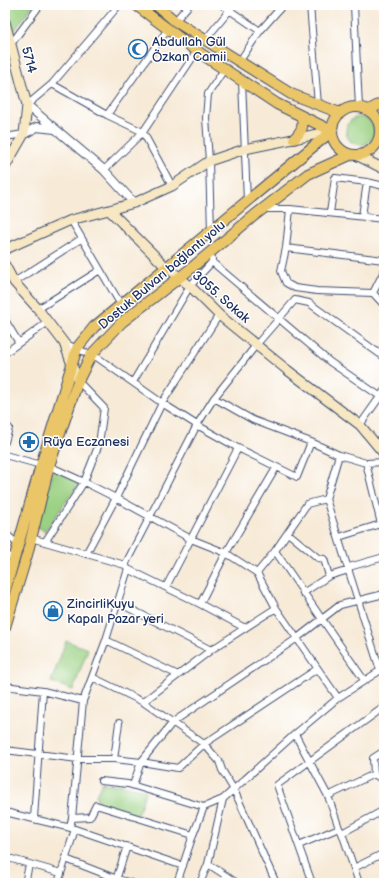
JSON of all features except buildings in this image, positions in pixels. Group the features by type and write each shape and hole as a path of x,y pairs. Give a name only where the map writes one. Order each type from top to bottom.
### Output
{"main road":[{"path":"136,5 197,51 277,104 332,131"},
{"path":"156,5 175,21 291,94 340,113"},
{"name":"5714","path":"5,22 7,36 11,44 27,105"},
{"path":"384,102 364,108 349,108 340,113 332,124 333,139 342,151 384,169"},
{"path":"5,167 9,152 24,134 27,105"},
{"path":"354,155 366,154 376,146 383,134 378,120 364,108"},
{"path":"294,139 303,128 301,116"},
{"path":"5,250 71,220 134,203 172,186 209,161 245,149 332,131"},
{"name":"Dostuk Bulvarı bağlantı yolu","path":"5,627 23,570 31,538 45,466 77,348 94,328 121,305 332,131"},
{"name":"Dostuk Bulvarı bağlantı yolu","path":"5,590 10,556 78,381 91,355 122,322 180,278 263,209 308,174 354,155"},
{"name":"3055. Sokak","path":"109,210 219,315 257,344 286,369 360,425 384,454"},
{"path":"5,265 14,282 64,342 78,381"}],"street":[{"path":"11,44 40,5"},
{"path":"119,5 52,84 27,105 104,170 134,203"},
{"path":"175,21 189,5"},
{"path":"222,5 232,8 260,31"},
{"path":"239,62 260,31 283,5"},
{"path":"310,5 318,105"},
{"path":"354,5 364,108"},
{"path":"205,40 232,8"},
{"path":"108,115 168,29"},
{"path":"104,170 144,132 197,51"},
{"path":"211,230 206,118 208,94 224,68"},
{"path":"242,81 247,201"},
{"path":"52,84 108,115 144,132 172,186"},
{"path":"5,137 24,134 37,127 56,129"},
{"path":"330,213 335,178 367,182 384,186"},
{"path":"362,216 367,182"},
{"path":"263,209 290,209 384,219"},
{"path":"290,209 286,248 281,271 286,283 295,288 317,291 373,293 384,306"},
{"path":"71,220 121,305"},
{"path":"14,282 81,239"},
{"path":"286,248 384,260"},
{"path":"133,382 190,286 212,262 214,249"},
{"path":"212,262 330,362 383,396 360,425"},
{"path":"38,309 100,270"},
{"path":"373,293 384,271"},
{"path":"58,883 66,859 72,828 83,701 106,640 126,567 197,425 214,398 257,344 295,300 309,303 384,357"},
{"path":"86,554 116,498 162,403 219,315"},
{"path":"5,320 19,343"},
{"path":"5,354 48,322"},
{"path":"64,342 98,358 162,403 197,425 276,468 297,477 311,442"},
{"path":"45,542 84,482 99,444 104,408 78,381"},
{"path":"214,398 253,420 311,442 339,455 366,463 384,462"},
{"path":"5,425 9,428 5,442"},
{"path":"166,587 238,448"},
{"path":"5,455 45,466 84,482 191,539 226,553 257,573 276,608 296,639 338,698"},
{"path":"101,781 133,786 204,807 223,799 295,734 338,698 382,669 358,600 326,499 339,455"},
{"path":"339,537 383,524 366,463"},
{"path":"200,604 226,553 276,468"},
{"path":"257,573 275,551 307,504 326,499"},
{"path":"288,532 318,558 324,559 329,576"},
{"path":"5,533 14,541"},
{"path":"31,538 126,567 245,628"},
{"path":"275,551 364,680"},
{"path":"303,593 329,576 384,557"},
{"path":"133,786 141,762 173,722 296,639 340,605 384,594"},
{"path":"117,602 211,650"},
{"path":"143,702 211,650 276,608"},
{"path":"106,640 178,675"},
{"path":"5,750 78,759 114,759 178,768 204,744 317,669"},
{"path":"92,676 143,702 204,744 219,762 234,790 276,883"},
{"path":"5,686 43,691 83,701"},
{"path":"34,818 43,691"},
{"path":"312,883 277,785 384,707"},
{"path":"114,759 119,724"},
{"path":"295,734 328,796 359,883"},
{"path":"374,774 373,758 384,751"},
{"path":"328,796 374,774"},
{"path":"374,774 384,781"},
{"path":"200,883 208,864 223,799"},
{"path":"72,818 90,817 96,805 193,835"},
{"path":"177,883 204,807"},
{"path":"299,845 341,831 384,810"},
{"path":"5,812 72,828 184,866"},
{"path":"116,881 127,846"},
{"path":"354,868 384,854"},
{"path":"5,857 29,865 61,872"},
{"path":"66,859 116,881 132,883"},
{"path":"208,864 237,883"},
{"path":"25,883 29,865"}],"green space":[{"path":"5,5 33,5 12,34"},
{"path":"360,117 370,121 374,131 370,141 360,145 350,141 346,131 350,121"},
{"path":"54,470 81,481 45,531 36,526"},
{"path":"66,641 88,649 73,690 51,682"},
{"path":"102,783 123,785 146,790 138,815 98,804 96,795"}],"place":[{"name":"Abdullah Gül Özkan Camii","path":"138,49"},
{"name":"Rüya Eczanesi","path":"29,442"},
{"name":"ZincirliKuyu Kapalı Pazar yeri","path":"53,611"}]}
